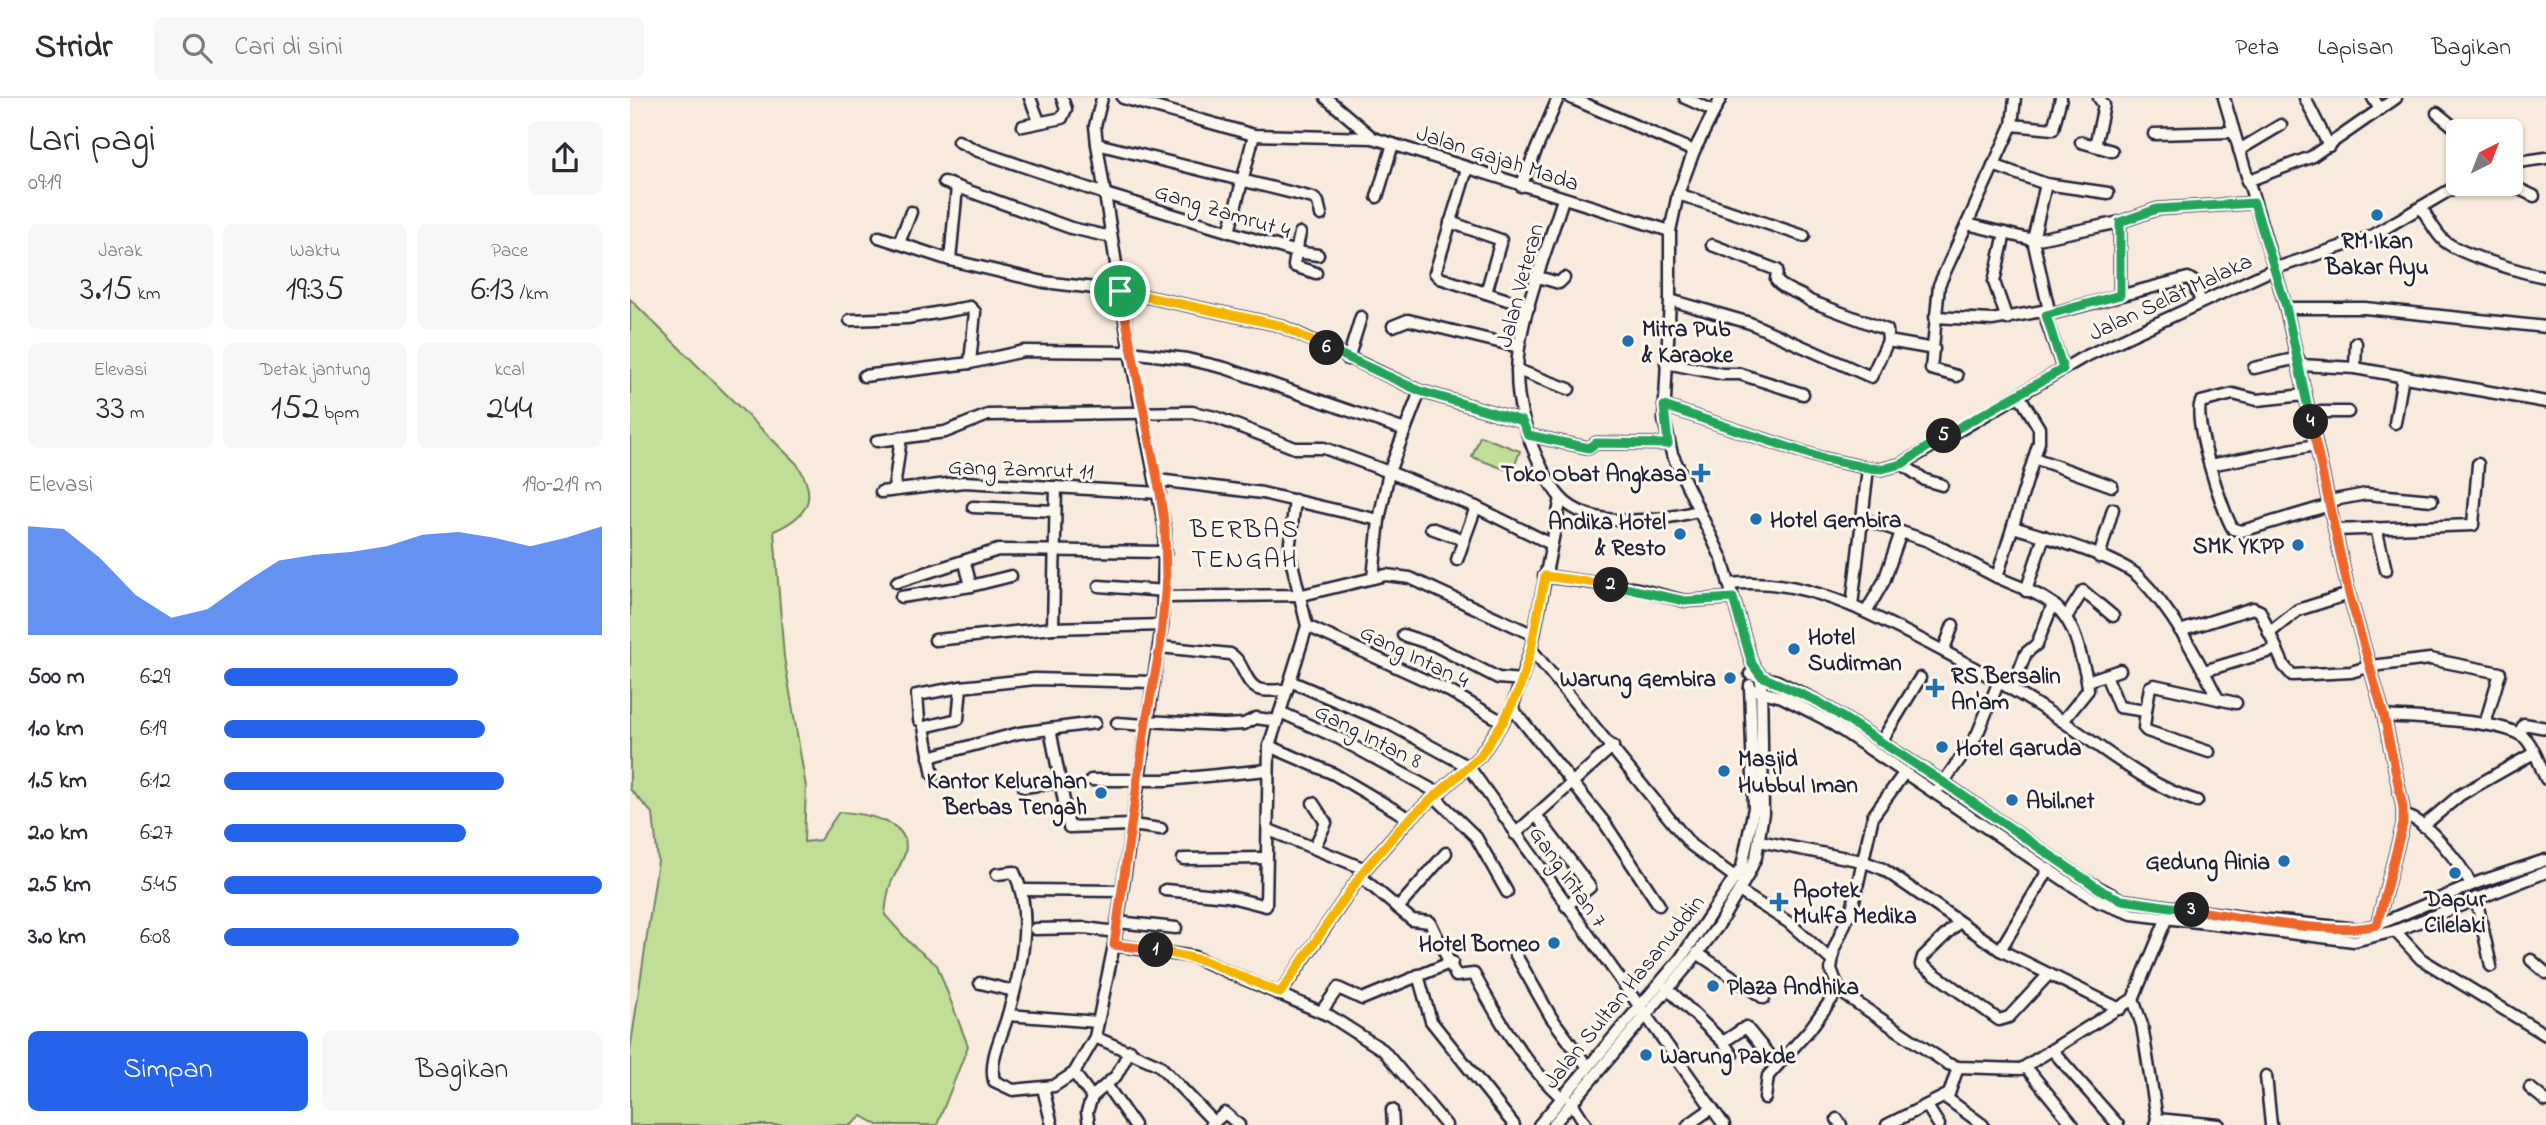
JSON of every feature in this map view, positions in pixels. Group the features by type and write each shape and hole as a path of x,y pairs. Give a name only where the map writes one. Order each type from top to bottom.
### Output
{"street":[{"path":"1030,98 1040,121"},
{"path":"1023,126 1063,117 1065,106 1062,98"},
{"path":"997,874 1014,872 1023,890 1022,947 1008,1015 992,1064 994,1081 1013,1090 1043,1088 1060,1083 1074,1073 1095,1037 1114,945 1145,723 1160,647 1165,594 1166,552 1160,493 1130,352 1097,144 1096,126 1102,98"},
{"path":"1123,98 1254,135 1373,138"},
{"name":"Jalan Gajah Mada","path":"1326,98 1373,138 1670,231"},
{"path":"1521,186 1558,98"},
{"path":"1570,98 1591,102 1694,151"},
{"path":"1685,98 1714,111"},
{"path":"1721,98 1694,151 1678,194 1670,231 1670,300 1664,406 1668,444 1722,559 1754,671 1795,689 1943,782 2104,892 2122,900 2261,919 2362,928 2377,925 2471,886 2546,860"},
{"path":"1957,376 1932,371 1938,285 2012,125 2015,98"},
{"path":"2012,125 2053,129 2061,98"},
{"path":"2095,146 2104,105 2099,98"},
{"path":"2305,98 2329,146"},
{"path":"2373,98 2381,109"},
{"path":"2247,181 2288,167 2329,146 2396,98"},
{"path":"2228,99 2233,132 2286,307 2349,594 2384,716 2404,816 2377,925"},
{"path":"2437,113 2446,120"},
{"path":"2239,150 2281,125"},
{"path":"2154,134 2233,132"},
{"path":"1229,232 1254,135"},
{"name":"Gang Zamrut 4","path":"958,141 978,151 1105,194 1296,252 1294,266 1316,273"},
{"path":"2081,142 2112,151"},
{"path":"1097,144 1313,198 1318,202 1321,215"},
{"path":"1377,197 1393,144"},
{"path":"2524,161 2546,158"},
{"path":"1993,164 2046,184 2108,192"},
{"path":"1467,169 1436,273 1440,278 1529,307"},
{"path":"944,182 1071,228 1111,237"},
{"path":"2046,184 2033,240 2047,312 2063,369"},
{"path":"950,260 957,187"},
{"path":"2524,191 2534,196"},
{"name":"Jalan Selat Malaka","path":"1664,406 1821,458 1868,468 1882,469 1902,464 2063,369 2276,268 2370,237 2446,192"},
{"path":"1678,194 1804,236"},
{"name":"Jalan Veteran","path":"1561,498 1547,477 1522,421 1518,407 1517,370 1519,347 1529,307 1563,199"},
{"path":"1967,224 2033,240 2120,222 2157,209 2254,203"},
{"path":"2421,207 2440,236 2450,245 2522,273 2546,277"},
{"path":"900,243 911,212"},
{"path":"1450,222 1502,240 1486,293"},
{"path":"2120,222 2120,295"},
{"path":"1300,233 1296,252 1318,255"},
{"path":"2005,233 1994,282 2007,319"},
{"path":"879,237 950,260 1055,285 1120,291 1279,325 1420,391 1522,421"},
{"path":"1670,300 1750,323 1871,377 1888,341 1887,330 1810,301 1804,295 1780,285 1776,280 1777,270 1712,246"},
{"path":"1538,277 1559,283 1564,278"},
{"path":"1935,317 2007,319 2188,278 2193,281 2200,302"},
{"path":"850,320 898,319 970,307 975,312 970,363"},
{"path":"2286,307 2365,308 2546,327"},
{"path":"1348,359 1361,317"},
{"path":"1393,326 1408,320 1519,347"},
{"path":"1888,341 1934,349"},
{"path":"2355,368 2356,343"},
{"path":"864,376 970,363 1024,351 1130,352 1187,359 1225,368 1405,430"},
{"path":"2254,368 2299,362 2355,368 2546,402"},
{"path":"1666,363 1722,374 1740,374 1803,394"},
{"path":"1517,370 1569,389"},
{"path":"2395,423 2403,376"},
{"path":"1373,578 1379,520 1389,472 1420,391"},
{"path":"2305,395 2257,400 2233,394 2201,402 2198,412 2210,465 2230,523 2238,531 2366,494 2432,500"},
{"path":"1997,577 2034,458 2039,428 2019,395"},
{"path":"877,441 945,432 988,415 1171,410 1215,417 1300,450 1324,448 1476,507 1551,544"},
{"path":"2309,412 2348,412"},
{"path":"1528,435 1589,448 1596,443 1668,444"},
{"path":"894,489 901,437"},
{"path":"2210,465 2315,445"},
{"path":"2034,458 2112,486"},
{"path":"1902,464 1925,480 1942,485"},
{"path":"2335,530 2473,525 2478,464"},
{"path":"1852,606 1868,468"},
{"path":"1158,480 1295,500 1379,520"},
{"name":"Gang Zamrut 11","path":"881,492 964,482 1160,493"},
{"path":"1053,628 1056,487"},
{"path":"1280,993 1363,872 1410,819 1469,767 1512,708 1531,649 1561,498 1586,513 1616,519 1655,522 1698,511"},
{"path":"1165,890 1227,896 1265,907 1269,746 1307,626 1302,595 1289,551 1295,500"},
{"path":"973,507 1055,511"},
{"path":"1457,560 1476,507"},
{"path":"2099,557 2113,509"},
{"path":"1863,520 1928,541 2053,604 2067,615 2074,627 2087,681 2084,697 2063,721"},
{"path":"2013,527 2099,557 2139,577 2180,631 2218,699"},
{"path":"1431,528 1464,540"},
{"path":"2376,528 2386,570"},
{"path":"1866,612 1884,582 1901,532"},
{"path":"2026,591 2044,536"},
{"path":"897,582 965,563 998,550 1166,552"},
{"path":"965,563 971,586"},
{"path":"1099,586 1165,594 1302,595 1394,574 1410,578 1534,635"},
{"path":"901,597 971,586 1011,576"},
{"path":"1545,576 1638,589 1685,601 1733,598"},
{"path":"1729,584 1763,582 1793,586 1866,612 1944,649 2063,721 2115,758 2176,794 2197,801"},
{"path":"2067,615 2084,591 2113,616"},
{"path":"2269,632 2298,610 2349,594"},
{"path":"2012,689 2027,651 2037,644 2053,604"},
{"path":"2180,631 2253,608 2260,611 2286,671 2292,675 2351,672 2371,666 2430,659 2500,673 2485,724"},
{"path":"935,640 1053,628 1162,625"},
{"path":"1944,649 1953,625"},
{"name":"Gang Intan 4","path":"1307,626 1439,686 1503,722"},
{"path":"1403,635 1434,645 1498,678 1522,680"},
{"path":"1160,647 1230,654 1239,660 1257,688 1289,685 1390,724 1469,767"},
{"path":"1531,649 1613,746 1691,845 1736,878"},
{"path":"2204,671 2277,649"},
{"path":"2087,681 2120,670"},
{"name":"Jalan Sultan Hasanuddin","path":"1539,1125 1566,1099 1641,1010 1681,958 1736,878 1745,859 1754,808 1750,689 1754,671"},
{"name":"Jalan Sultan Hasanuddin","path":"1553,1125 1587,1066 1641,1010 1667,988 1697,953 1739,891 1756,858 1764,792 1762,690 1754,671"},
{"path":"2106,675 2119,707 2146,711"},
{"path":"919,720 917,695 961,687 1035,678 1153,682"},
{"path":"1881,743 1920,678"},
{"path":"1936,793 1977,734 1999,681"},
{"path":"2209,752 2144,728 2152,685 2236,703"},
{"path":"933,775 924,727 958,719 961,687"},
{"path":"1750,689 1762,690 1802,705 2114,909 2259,932 2332,940 2365,940 2395,931 2546,872"},
{"path":"1512,708 1574,782 1660,905"},
{"path":"2384,716 2485,724 2519,734 2534,753 2546,779"},
{"path":"1117,723 1244,724 1256,718 1278,717"},
{"name":"Gang Intan 8","path":"1278,717 1340,739 1438,796 1476,837 1507,892"},
{"path":"929,757 1019,733 1095,723"},
{"path":"2519,734 2524,724 2546,728"},
{"path":"1050,729 1069,827 1132,825 1161,829"},
{"path":"1269,746 1334,774 1410,819"},
{"path":"1515,834 1613,746"},
{"path":"2423,826 2460,795 2534,753"},
{"name":"Gang Intan 7","path":"1469,767 1724,1125"},
{"path":"1091,780 1179,779 1267,770"},
{"path":"1905,772 1873,816 1853,905 1831,960 1831,970 1839,989 1900,1034 1958,1068 2013,1070 2026,1067 2120,1009 2133,999 2171,908"},
{"path":"1024,787 1059,782"},
{"path":"1313,803 1326,823 1315,846"},
{"path":"1536,815 1590,887 1566,906"},
{"path":"2404,816 2414,817 2461,865 2471,886"},
{"path":"1269,830 1315,846 1363,872 1412,920 1430,922 1458,977 1470,972 1474,974 1516,1047 1536,1074 1566,1099 1586,1125"},
{"path":"1759,841 1863,862 1887,871 2000,950 2120,1009"},
{"path":"1398,908 1446,853"},
{"path":"1183,859 1266,858"},
{"path":"2000,950 2049,869"},
{"path":"2516,870 2521,881"},
{"path":"1023,890 1121,891"},
{"path":"1739,891 1788,922 1831,960"},
{"path":"2476,898 2491,966"},
{"path":"2244,930 2246,917"},
{"path":"1958,923 1923,957 1921,964 1999,1020 2007,1019 2049,974"},
{"path":"1035,929 1176,928"},
{"path":"2362,928 2365,940"},
{"path":"2395,931 2421,959 2546,1035"},
{"path":"1114,945 1194,957 1329,1016 1383,1050 1446,1125"},
{"path":"1513,950 1551,1017 1587,1066"},
{"path":"1697,953 1764,998"},
{"path":"2531,960 2546,973"},
{"path":"1329,1016 1338,988 1349,995 1364,999 1452,962"},
{"path":"1418,975 1431,1021 1514,1125"},
{"path":"980,983 1014,991"},
{"path":"1667,988 1723,1042 1732,1055"},
{"path":"1765,1098 1766,1080 1810,1029 1839,989"},
{"path":"2133,999 2142,1025 2156,1122 2219,1125"},
{"path":"1008,1015 1098,1022"},
{"path":"1723,1042 1746,1027 1777,1065"},
{"path":"1095,1037 1130,1050 1165,1069 1213,1123 1225,1113 1239,1125"},
{"path":"1088,1125 1087,1112 1092,1097 1107,1086 1120,1070 1130,1050"},
{"path":"2053,1051 2118,1125"},
{"path":"2026,1067 2073,1125"},
{"path":"1887,1125 1945,1097 1954,1085 1958,1068"},
{"path":"1074,1073 1092,1097"},
{"path":"2266,1076 2271,1125"},
{"path":"1107,1086 1134,1125"},
{"path":"1043,1088 1052,1125"},
{"path":"2530,1088 2546,1101"},
{"path":"1945,1097 1983,1125"},
{"path":"1927,1106 1939,1125"},
{"path":"1688,1125 1712,1108"},
{"path":"1392,1110 1393,1125"}],"green space":[{"path":"630,299 797,464 804,476 808,496 806,505 795,519 774,531 784,657 806,787 804,842 820,840 839,812 883,820 901,833 905,842 905,853 890,887 885,915 910,943 937,965 968,1046 937,1125 878,1125 862,1116 851,1125 630,1125 630,1051 658,861 653,814 630,789"},
{"path":"1480,436 1520,451 1512,472 1472,457"}],"place":[{"name":"RM Ikan Bakar Ayu","path":"2377,215"},
{"name":"Mitra Pub & Karaoke","path":"1628,341"},
{"name":"Toko Obat Angkasa","path":"1701,473"},
{"name":"Hotel Gembira","path":"1756,519"},
{"name":"Andika Hotel & Resto","path":"1680,534"},
{"name":"SMK YKPP","path":"2298,545"},
{"name":"Hotel Sudirman","path":"1794,649"},
{"name":"Warung Gembira","path":"1730,678"},
{"name":"RS Bersalin An'am","path":"1935,688"},
{"name":"Hotel Garuda","path":"1942,747"},
{"name":"Masjid Hubbul Iman","path":"1724,771"},
{"name":"Kantor Kelurahan Berbas Tengah","path":"1101,793"},
{"name":"Abil.net","path":"2012,800"},
{"name":"Gedung Ainia","path":"2284,861"},
{"name":"Dapur Cilelaki","path":"2455,873"},
{"name":"Apotek Mulfa Medika","path":"1779,902"},
{"name":"Hotel Borneo","path":"1554,943"},
{"name":"Plaza Andhika","path":"1713,986"},
{"name":"Warung Pakde","path":"1646,1055"}],"district":[{"name":"BERBAS TENGAH","path":"1245,543"}],"route":[{"path":"2254,203 2286,307 2349,594 2384,716 2403,808 2403,824 2377,925 2359,929 2331,928 2122,900 2083,879 1943,782 1819,702 1761,676 1752,664 1733,598 1685,601 1638,589 1545,576 1531,649 1512,708 1480,756 1405,823 1365,869 1280,993 1194,957 1114,945 1146,721 1160,647 1166,582 1165,529 1158,480 1130,352 1120,291 1279,325 1420,391 1522,421 1528,435 1589,448 1596,443 1668,444 1664,406 1821,458 1882,469 1902,464 1943,437 2063,369 2046,315 2120,295 2120,222 2157,209 2254,203"}]}
